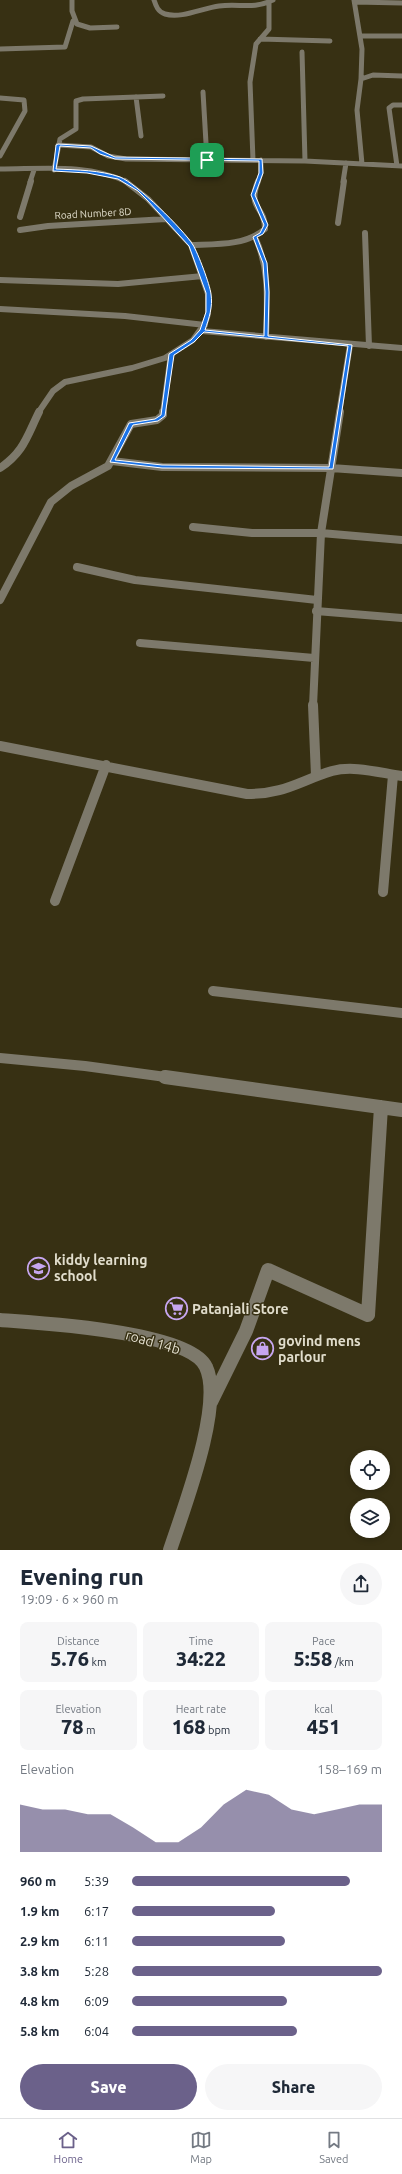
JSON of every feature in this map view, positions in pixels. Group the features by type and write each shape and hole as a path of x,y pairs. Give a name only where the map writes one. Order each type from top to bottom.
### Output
{"street":[{"path":"0,49 65,47 73,21 71,11 72,0"},
{"path":"154,0 158,10 165,14 193,13 214,7 260,6 271,2 269,30 256,44 250,82 253,160"},
{"path":"362,164 358,137 357,104 363,59 362,36 354,1 402,3"},
{"path":"73,21 83,27 117,28"},
{"path":"362,36 402,36"},
{"path":"260,39 330,41"},
{"path":"302,52 305,161"},
{"path":"361,79 373,75 402,76"},
{"path":"203,92 207,160"},
{"path":"54,170 61,136 76,129 76,104 79,100 163,96"},
{"path":"136,97 141,136"},
{"path":"0,98 24,100 25,111 0,156"},
{"path":"58,145 91,147 101,153 115,158 305,161 400,166 389,108 393,105 402,105"},
{"path":"191,245 228,242 255,237 262,234 266,225 253,195 261,173 261,160"},
{"path":"338,223 346,163"},
{"path":"0,169 87,172 119,178 139,190 191,245 209,293 209,312 204,328 192,341 172,354 149,363 65,382 54,388 45,397 30,434 19,454 0,468"},
{"path":"20,217 34,170"},
{"name":"Road Number 8D","path":"20,230 30,230 48,226 166,219"},
{"path":"366,233 369,346"},
{"path":"255,237 265,263 267,292 266,338"},
{"path":"0,280 118,284 203,276"},
{"path":"0,309 125,316 266,338 402,348"},
{"path":"316,776 312,694 321,533 350,345"},
{"path":"0,600 51,502 71,486 108,466 131,424 157,420 163,415 172,354"},
{"path":"112,461 162,467 331,468 402,473"},
{"path":"193,527 271,534 321,533 402,540"},
{"path":"77,567 135,580 317,600"},
{"path":"316,611 402,618"},
{"path":"140,643 314,658"},
{"path":"0,746 106,765 247,794 267,794 284,790 316,776 333,771 356,769 397,775 383,892"},
{"path":"56,901 106,765"},
{"path":"213,991 402,1013"},
{"path":"0,1058 85,1066 402,1110"},
{"path":"211,1402 246,1331 268,1270 368,1315 381,1107"},
{"name":"road 14b","path":"0,1320 104,1329 165,1343 195,1355 206,1366 211,1383 211,1402 208,1424 170,1550"}],"place":[{"name":"kiddy learning school","path":"39,1268"},
{"name":"Patanjali Store","path":"176,1309"},
{"name":"govind mens parlour","path":"262,1349"}],"route":[{"path":"207,160 115,158 101,153 91,147 58,145 54,170 104,174 119,178 129,183 139,190 191,245 209,293 209,312 202,331 266,338 350,345 331,468 162,467 142,466 112,461 120,448 128,426 135,422 157,420 163,415 172,354 192,341 202,331 234,334 266,338 267,292 265,263 260,245 255,237 262,234 266,225 265,220 254,201 253,195 261,173 261,160 207,160"}]}
